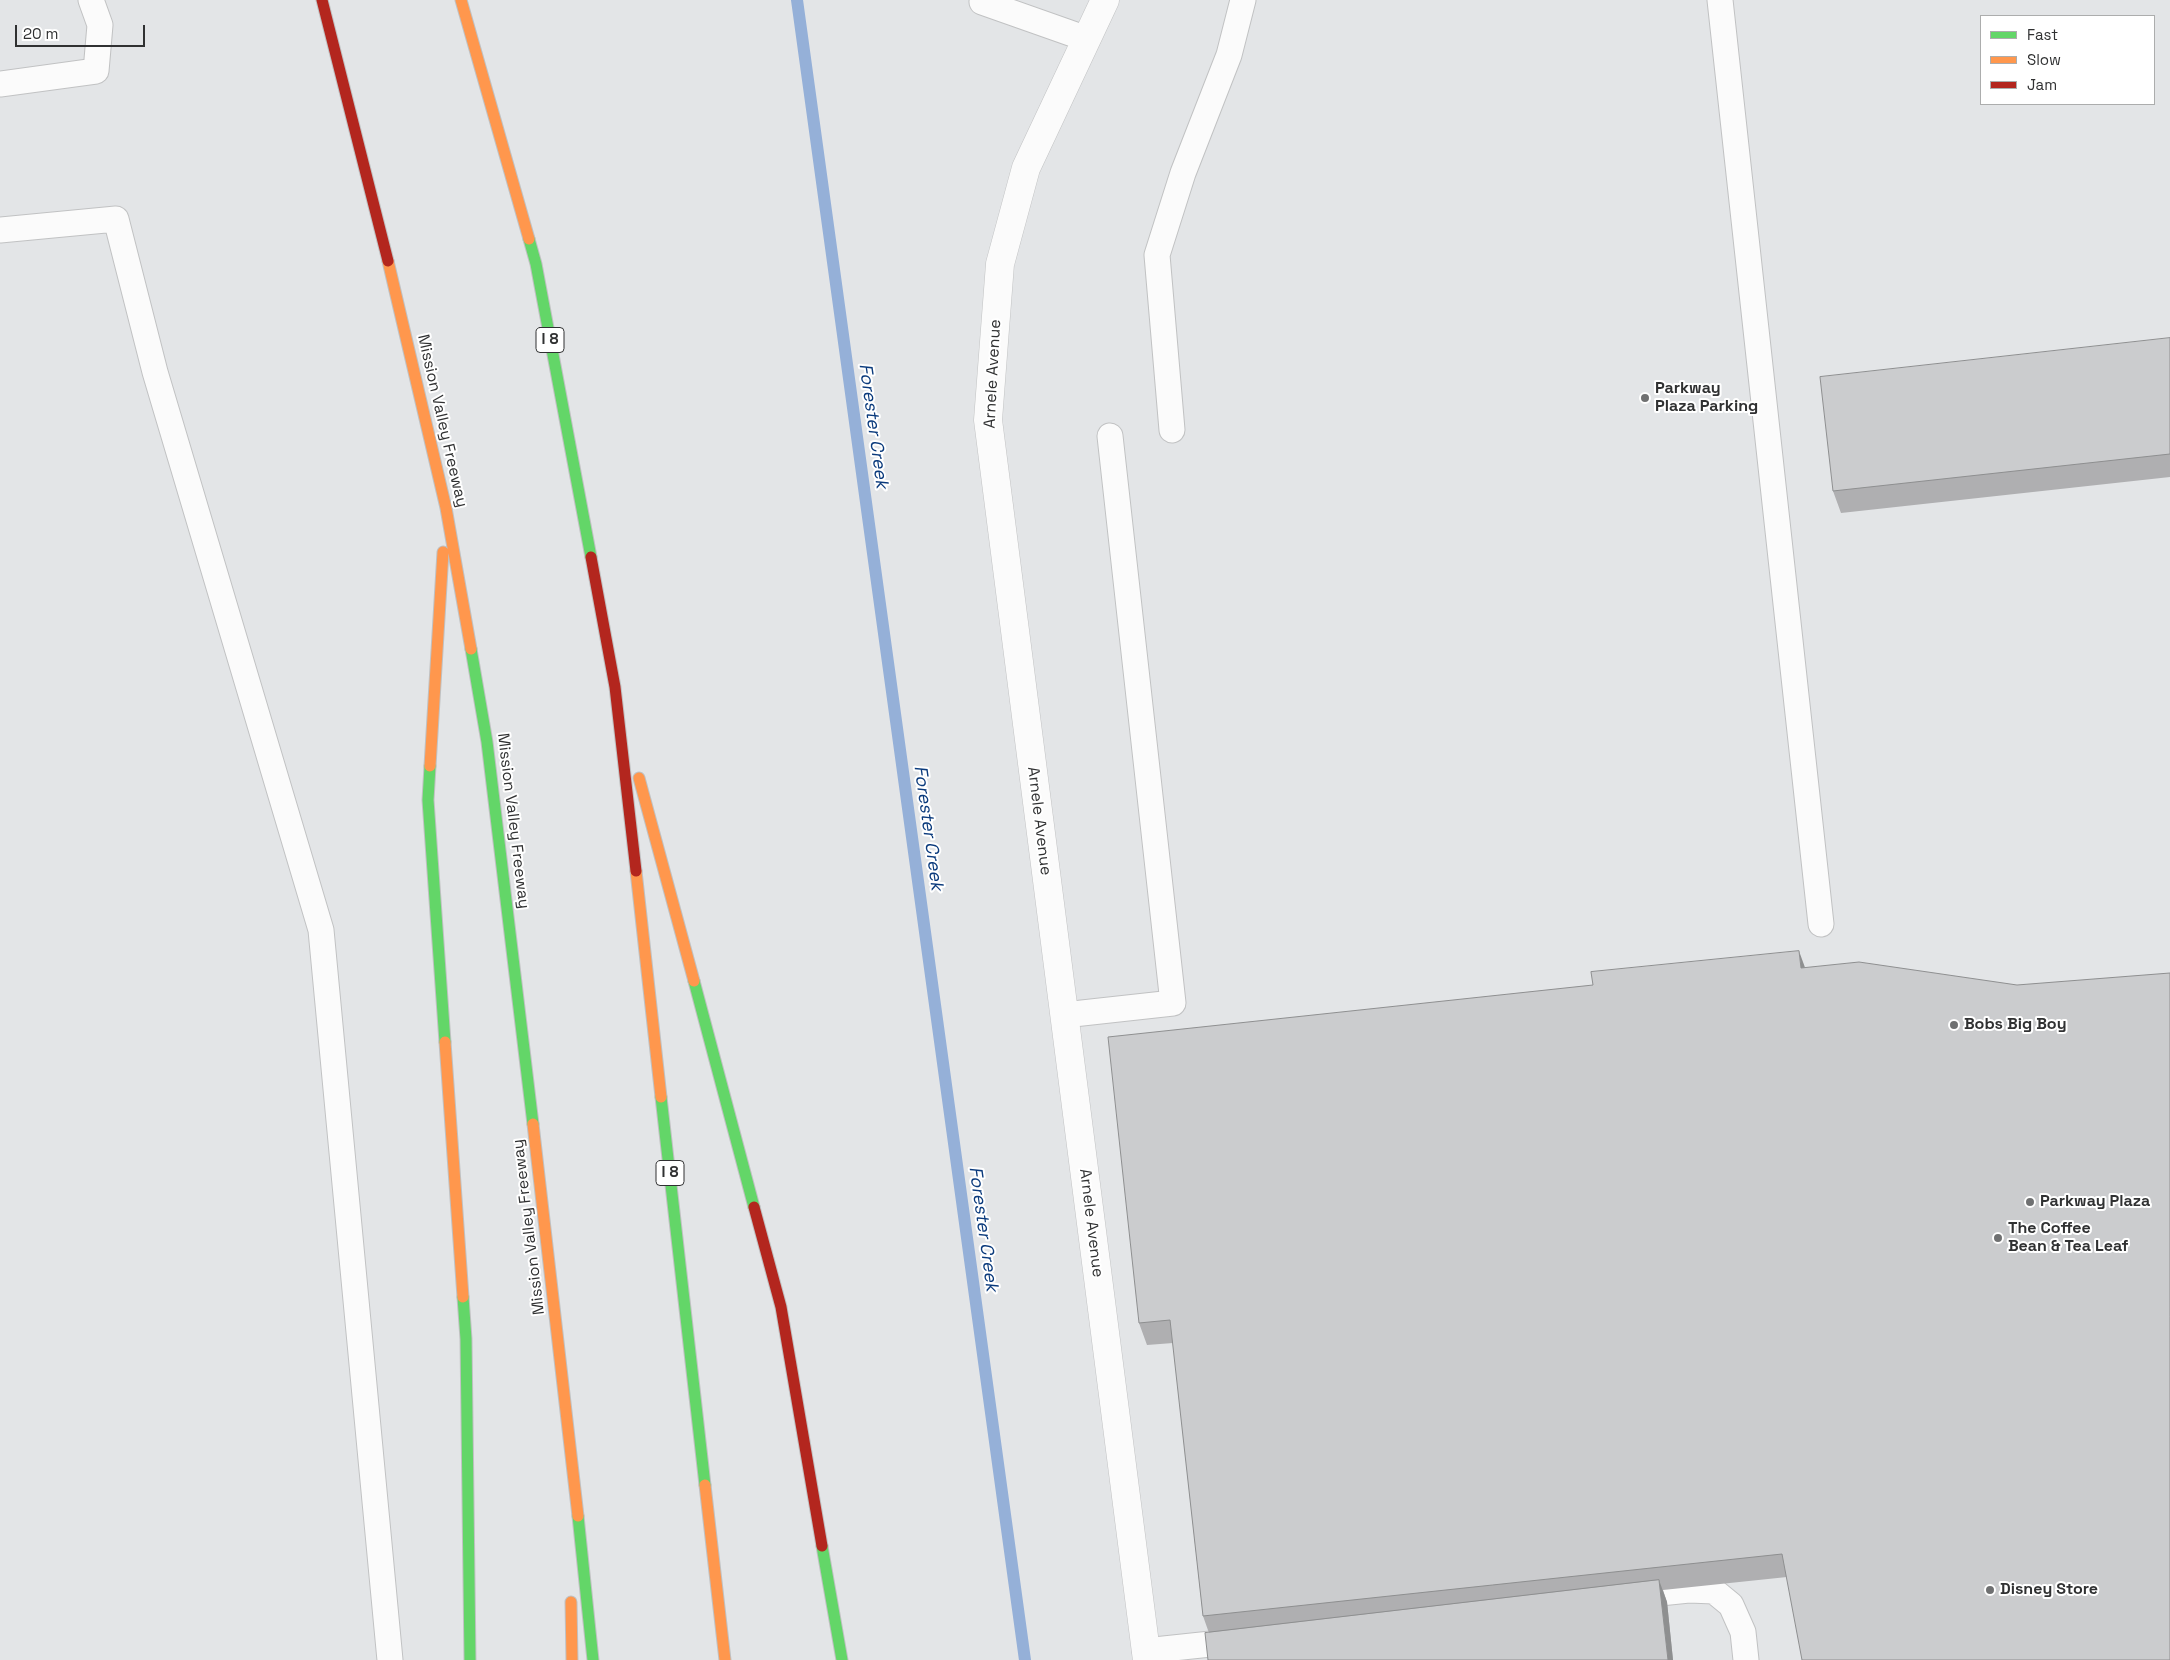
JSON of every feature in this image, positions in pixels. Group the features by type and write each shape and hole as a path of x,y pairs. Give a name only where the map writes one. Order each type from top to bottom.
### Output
{"highway":[{"name":"Mission Valley Freeway","path":"322,0 369,180 446,508 487,742 568,1418 593,1660"},
{"name":"I 8","path":"461,0 536,264 615,687 724,1660"},
{"path":"446,508 428,800 466,1339 470,1660"},
{"path":"615,687 781,1307 842,1660"},
{"path":"568,1418 570,1554"},
{"path":"571,1592 572,1660"}],"street":[{"name":"Arnele Avenue","path":"1105,0 1026,168 1000,264 988,420 1146,1656"}],"lane":[{"path":"0,84 96,71 100,25 91,0"},
{"path":"1172,430 1156,255 1183,172 1228,55 1243,0"},
{"path":"1720,0 1821,924"},
{"path":"982,2 1086,39"},
{"path":"0,230 116,219 155,372 322,930 390,1660"},
{"path":"1064,1015 1173,1003 1110,436"},
{"path":"1610,1599 1689,1590 1714,1591 1731,1605 1742,1632 1746,1660"},
{"path":"1146,1656 1264,1638"}],"building":[{"path":"2170,338 2170,454 1833,491 1820,377"},
{"path":"1799,951 1801,968 1859,962 2017,985 2170,973 2170,1660 1802,1660 1782,1554 1203,1616 1170,1320 1139,1323 1108,1037 1593,985 1591,972"},
{"path":"1659,1580 1668,1660 1208,1660 1205,1633"}],"waterway":[{"name":"Forester Creek","path":"797,0 1025,1660"}],"traffic: fast":[{"path":"529,239 536,264 591,557"},
{"path":"471,649 487,742 533,1124"},
{"path":"430,766 428,800 445,1042"},
{"path":"694,981 754,1207"},
{"path":"661,1097 705,1485"},
{"path":"463,1297 466,1339 470,1660"},
{"path":"578,1516 593,1660"},
{"path":"822,1546 842,1660"}],"traffic: slow":[{"path":"461,0 529,239"},
{"path":"388,261 446,508 471,649"},
{"path":"430,766 443,552"},
{"path":"639,778 694,981"},
{"path":"636,871 661,1097"},
{"path":"445,1042 463,1297"},
{"path":"533,1124 578,1516"},
{"path":"705,1485 725,1660"},
{"path":"571,1602 572,1660"}],"traffic: jam":[{"path":"322,0 388,261"},
{"path":"591,557 615,687 636,871"},
{"path":"754,1207 781,1307 822,1546"}],"place":[{"name":"Parkway Plaza Parking","path":"1645,398"},
{"name":"Bobs Big Boy","path":"1954,1025"},
{"name":"Parkway Plaza","path":"2030,1202"},
{"name":"The Coffee Bean & Tea Leaf","path":"1998,1238"},
{"name":"Disney Store","path":"1990,1590"}]}
